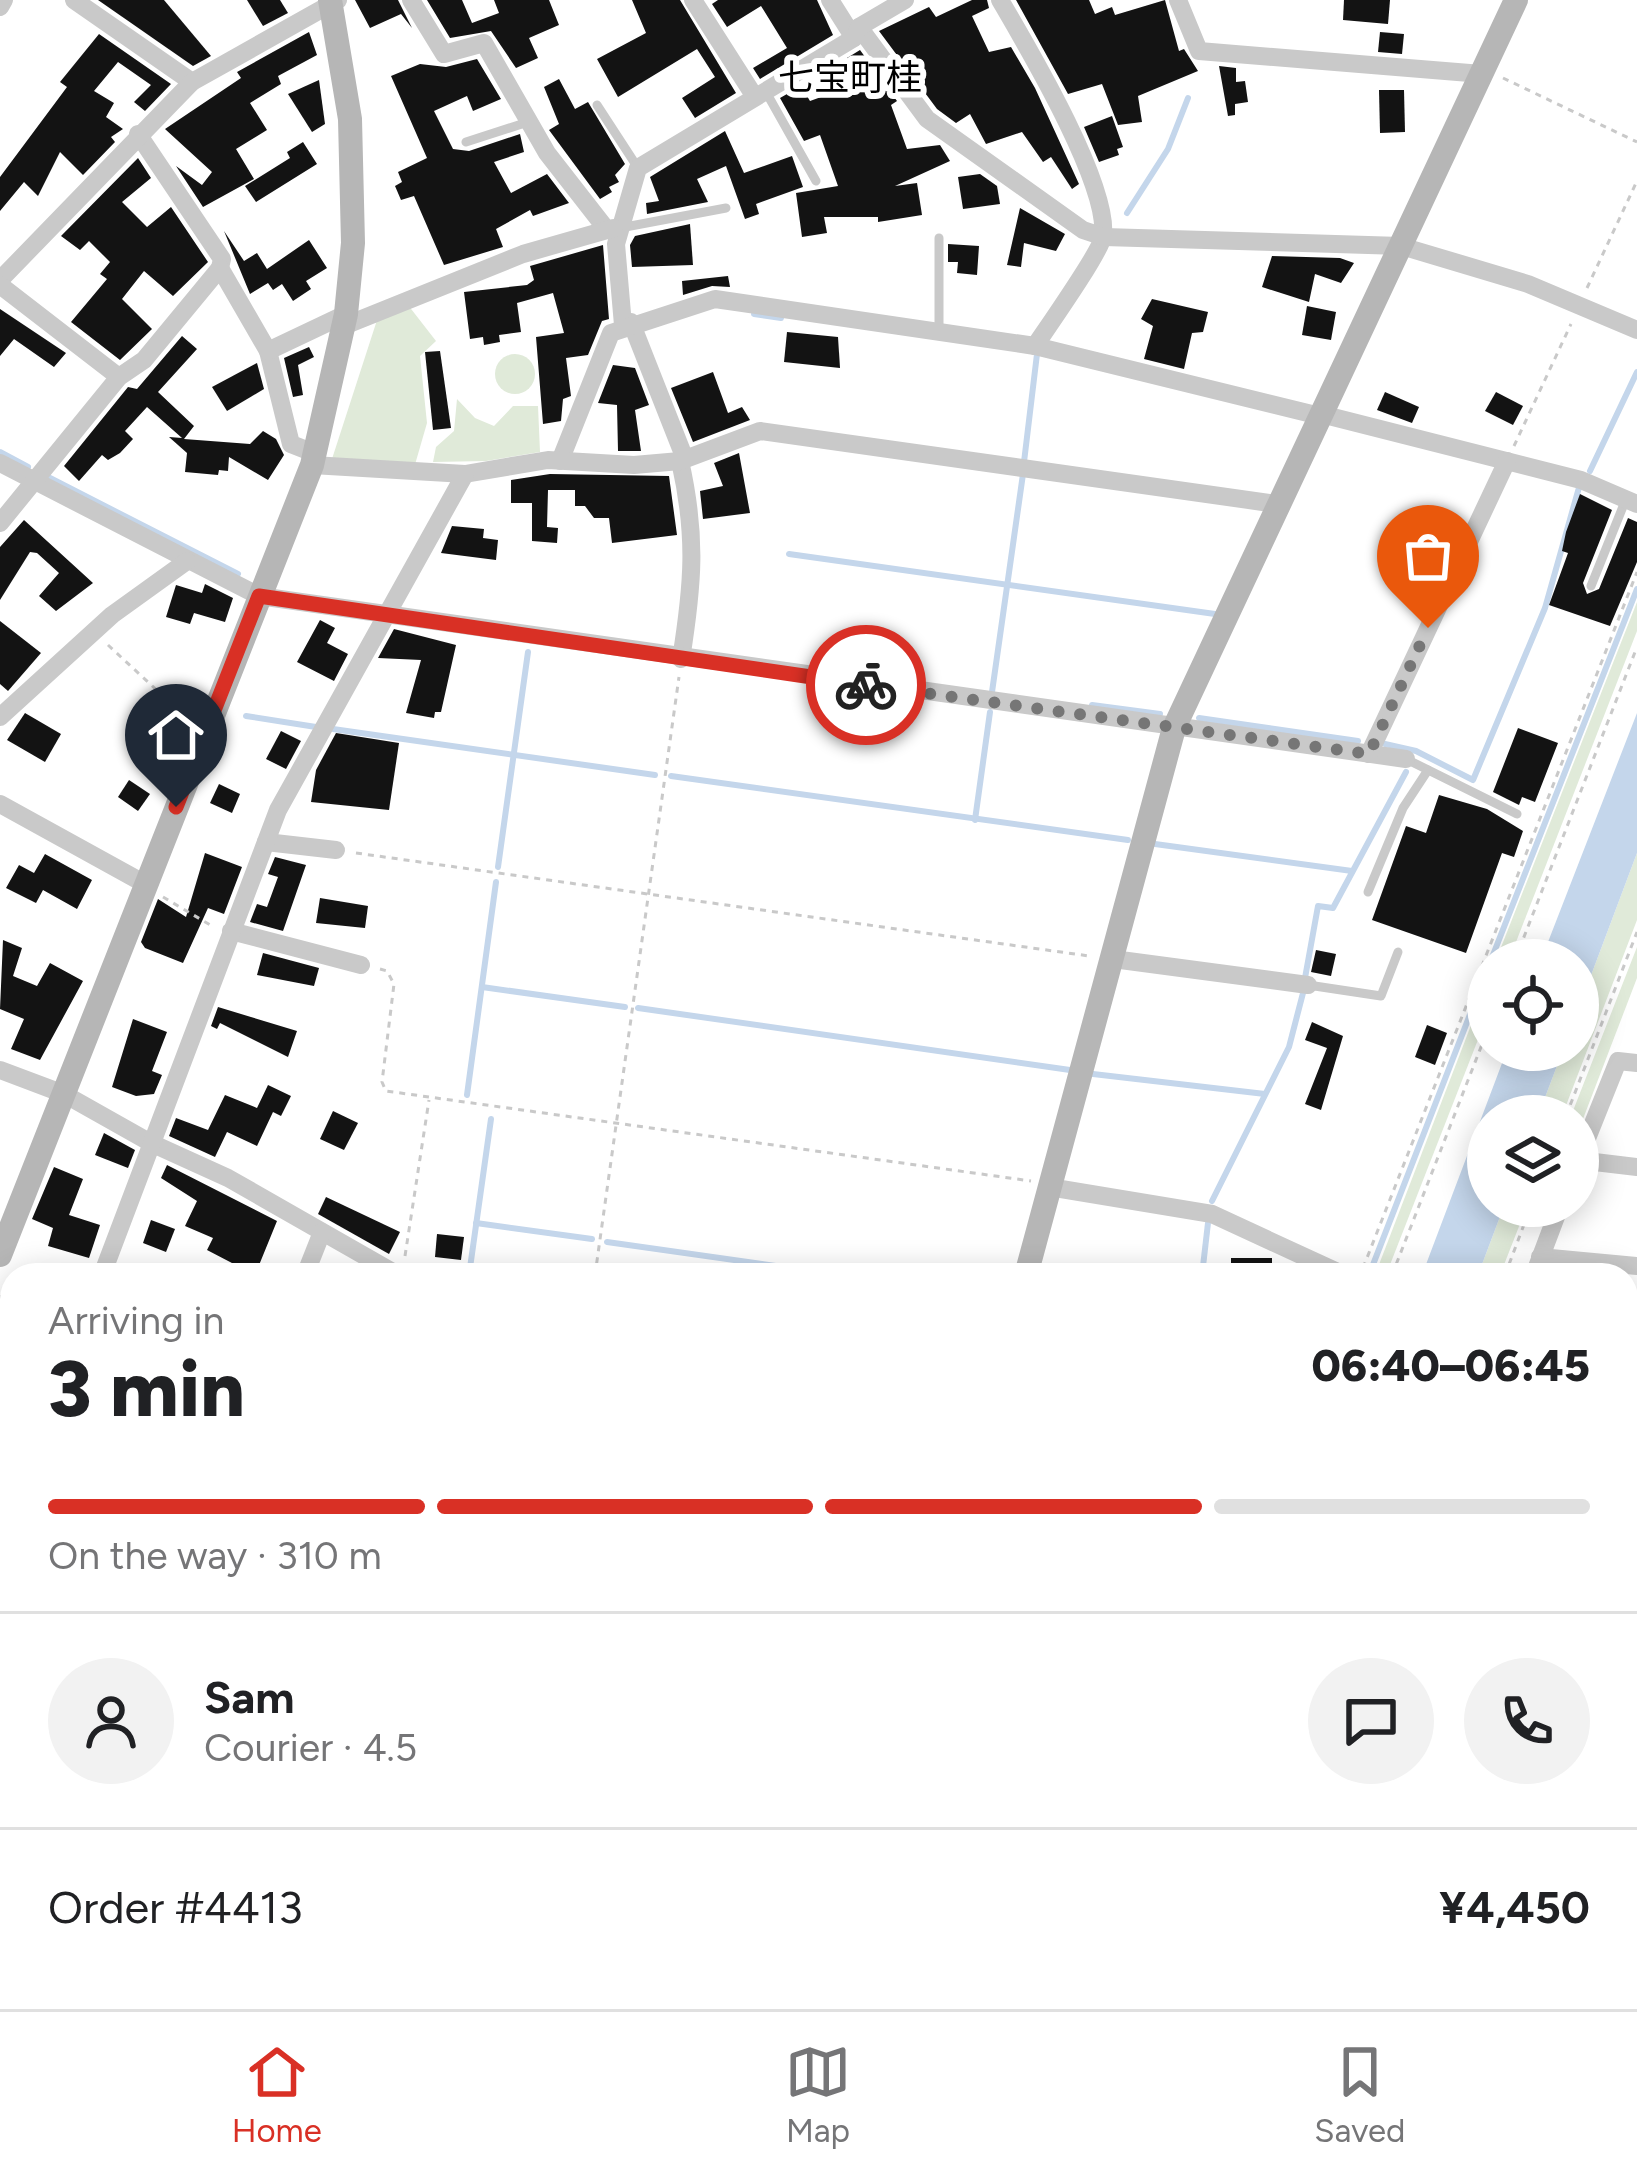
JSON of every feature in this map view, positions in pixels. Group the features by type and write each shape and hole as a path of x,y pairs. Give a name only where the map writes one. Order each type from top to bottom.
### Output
{"street":[{"path":"74,0 192,82"},
{"path":"411,0 444,54 484,43 528,122 615,228"},
{"path":"693,0 758,91"},
{"path":"830,0 941,131 1034,200 1104,237 1401,246 1528,284 1637,330"},
{"path":"681,659 695,546 682,460 627,324 615,228 638,168 905,0"},
{"path":"1000,0 1063,119 1099,203 1104,237 1035,346"},
{"path":"1178,0 1199,51 1482,74"},
{"path":"1029,1263 1174,728 1516,0"},
{"path":"0,1255 313,459 345,320 354,176 333,1 192,82 0,282 119,377"},
{"path":"0,523 119,377 144,360 220,268 222,260 139,134"},
{"path":"268,351 523,254 615,228"},
{"path":"220,268 268,351 291,444 313,459 465,474 560,460 634,465 682,460 760,431 1277,504"},
{"path":"560,460 611,332 715,299 1035,346 1582,480 1631,501"},
{"path":"1369,754 1508,461"},
{"path":"0,464 259,596 384,618 1406,759"},
{"path":"106,1263 266,842 465,474"},
{"path":"0,717 94,632 187,561"},
{"path":"0,804 147,886"},
{"path":"266,842 336,850"},
{"path":"230,934 361,965"},
{"path":"1112,959 1308,985"},
{"path":"1599,1108 1618,1060 1637,1063"},
{"path":"0,1070 64,1094 322,1232 394,1263"},
{"path":"1599,1163 1637,1166"},
{"path":"1050,1185 1211,1214 1333,1263"},
{"path":"1538,1263 1552,1227"},
{"path":"309,1263 322,1232"}],"lane":[{"path":"758,91 816,181"},
{"path":"597,105 638,168"},
{"path":"466,142 528,122"},
{"path":"615,228 727,208"},
{"path":"939,238 939,332"},
{"path":"1591,586 1631,501"},
{"path":"1406,759 1517,814"},
{"path":"1368,892 1403,808 1428,770"},
{"path":"1308,985 1381,996 1398,952"}],"path":[{"path":"1482,74 1497,75 1637,142"},
{"path":"1364,1263 1637,572"},
{"path":"94,632 205,730"},
{"path":"1523,939 1637,647"},
{"path":"597,1263 681,659"},
{"path":"336,850 1112,959"},
{"path":"147,886 230,934"},
{"path":"1574,1095 1637,932"},
{"path":"361,965 387,971 394,984 382,1082 386,1091 1050,1185"},
{"path":"1397,1263 1472,1071"},
{"path":"402,1263 429,1098"},
{"path":"1510,1263 1523,1227"}],"green space":[{"path":"408,305 436,341 420,356 427,423 414,468 331,462 378,317"},
{"path":"515,354 529,360 535,374 529,388 515,394 501,388 495,374 501,360"},
{"path":"457,399 475,418 494,426 513,406 538,406 540,452 486,461 433,462 436,447 454,431"},
{"path":"1637,602 1637,631 1517,939 1504,939"},
{"path":"1637,853 1637,920 1599,1019 1599,954"},
{"path":"1637,947 1637,978 1592,1095 1579,1095 1589,1071 1599,1071 1599,1044"},
{"path":"1467,1036 1467,1068 1391,1263 1380,1263"},
{"path":"1555,1071 1579,1071 1570,1095 1546,1095"},
{"path":"1496,1227 1519,1227 1505,1263 1483,1263"}],"water":[{"path":"1637,713 1637,853 1599,954 1599,939 1549,939"},
{"path":"1499,1071 1555,1071 1546,1095 1490,1095"},
{"path":"1467,1156 1467,1227 1496,1227 1483,1263 1427,1263"}],"building":[{"path":"98,0 164,0 211,56 193,66"},
{"path":"247,0 280,0 288,13 263,26"},
{"path":"355,0 398,0 412,28 401,14 370,28"},
{"path":"427,0 462,0 472,23 499,13 494,0 549,0 559,25 529,38 538,58 516,68 491,31 450,38"},
{"path":"632,0 680,0 736,93 695,118 682,98 715,77 697,49 618,97 597,59 646,33"},
{"path":"718,0 817,0 833,35 760,79 753,68 787,48 761,6 727,27 712,4"},
{"path":"972,0 987,0 989,8 972,16 989,52 1011,47 1035,88 1079,184 1072,189 1051,157 1043,162 1022,132 986,144 970,114 956,123 937,109 879,31 929,7 936,17"},
{"path":"1016,0 1089,0 1095,14 1112,7 1115,15 1165,0 1179,51 1184,49 1198,71 1138,96 1142,122 1118,125 1102,84 1068,94"},
{"path":"1344,0 1390,0 1388,24 1343,20"},
{"path":"309,32 317,55 278,76 281,84 250,103 267,130 236,149 254,179 203,207 176,166 202,185 212,172 165,129 241,78 237,72"},
{"path":"1380,32 1404,34 1402,54 1378,52"},
{"path":"99,34 171,84 145,111 134,102 151,85 118,62 94,91 114,103 106,117 123,129 111,137 115,142 83,175 60,152 38,196 24,182 0,211 0,177 67,87 60,82"},
{"path":"860,50 897,101 891,105 907,149 940,145 950,161 895,186 917,183 922,215 878,222 878,217 824,217 827,233 802,237 796,193 838,186 820,135 804,141 780,98 801,86 810,101 846,88 834,66"},
{"path":"477,59 501,99 473,111 467,96 434,111 453,149 469,151 520,134 524,152 494,162 511,193 547,174 569,203 533,216 530,210 496,229 503,247 444,265 414,196 401,200 395,186 402,182 398,172 427,158 391,76 420,64 446,67"},
{"path":"1219,66 1236,68 1236,82 1245,81 1248,102 1235,104 1235,115 1228,116"},
{"path":"559,79 575,109 588,102 625,164 615,175 619,182 609,187 612,192 600,199 549,130 559,124 544,87"},
{"path":"319,80 325,124 312,132 288,94"},
{"path":"1379,90 1404,90 1405,132 1380,133"},
{"path":"1112,116 1123,147 1117,149 1119,155 1099,162 1084,127"},
{"path":"725,131 744,173 792,156 803,187 756,204 759,214 745,219 726,166 697,179 708,202 647,214 646,203 659,201 650,177"},
{"path":"303,142 317,164 256,202 245,186 290,158 287,152"},
{"path":"138,158 151,178 122,202 147,227 171,207 208,262 173,296 144,271 122,299 152,329 120,360 71,322 107,279 100,274 110,262 89,241 80,250 61,236"},
{"path":"980,174 997,186 1000,204 963,209 958,177"},
{"path":"1020,208 1065,234 1056,251 1024,243 1021,267 1007,265"},
{"path":"690,224 693,265 632,267 630,245 635,236"},
{"path":"224,231 244,261 257,253 267,269 309,240 327,268 306,281 311,289 293,301 282,284 273,290 268,283 250,294"},
{"path":"948,244 979,246 977,275 957,273 958,262 948,262"},
{"path":"603,245 609,319 602,321 588,355 566,358 571,396 563,399 561,421 543,424 536,337 564,333 553,293 517,303 521,332 499,335 500,342 484,345 483,337 470,339 464,292 527,285 534,280 530,266"},
{"path":"1272,256 1340,258 1354,263 1341,283 1315,274 1309,302 1262,287"},
{"path":"728,276 730,287 712,286 683,295 682,281"},
{"path":"1152,299 1208,312 1203,332 1192,333 1184,369 1144,359 1153,326 1141,319"},
{"path":"1307,306 1336,312 1331,340 1302,335"},
{"path":"0,309 66,353 54,367 14,339 0,356"},
{"path":"787,332 838,337 840,368 784,362"},
{"path":"182,336 197,349 158,392 194,426 184,439 250,444 263,431 276,439 284,455 268,480 229,457 228,471 219,470 218,475 185,472 187,453 169,437 182,438 147,407 125,431 133,439 108,460 102,455 79,481 64,466 128,387 137,389"},
{"path":"309,347 314,357 298,365 303,395 293,397 284,358"},
{"path":"440,351 451,428 433,430 425,352"},
{"path":"257,363 264,389 227,411 212,387"},
{"path":"613,365 635,368 649,405 635,410 641,451 618,451 617,405 598,403"},
{"path":"713,372 728,413 742,407 750,420 693,442 671,388"},
{"path":"1385,392 1419,407 1412,423 1377,410"},
{"path":"1496,392 1523,406 1513,425 1485,411"},
{"path":"739,453 750,513 703,519 700,491 723,486 714,463"},
{"path":"550,474 669,476 677,535 612,543 609,518 594,518 585,506 575,506 575,490 548,490 547,527 558,528 557,543 532,541 532,503 511,503 511,480"},
{"path":"1580,494 1612,510 1583,583 1587,594 1599,589 1628,518 1637,522 1637,562 1610,626 1549,605 1568,553 1562,551"},
{"path":"24,520 93,583 56,611 39,596 59,573 37,553 30,552 0,600 0,547"},
{"path":"452,526 484,529 483,538 498,540 496,560 441,553"},
{"path":"205,584 233,598 225,622 194,613 190,624 166,617 176,585 202,593"},
{"path":"320,620 335,628 327,643 348,654 334,681 297,662"},
{"path":"0,621 41,653 8,691 0,684"},
{"path":"394,629 456,645 441,712 435,712 434,718 406,713 421,660 378,658"},
{"path":"25,713 61,734 45,762 7,740"},
{"path":"1518,728 1558,743 1535,802 1522,797 1519,805 1493,792"},
{"path":"281,731 301,741 286,769 266,759"},
{"path":"336,733 399,743 389,810 311,802 316,770"},
{"path":"129,780 150,794 138,811 118,797"},
{"path":"219,784 240,794 232,813 210,803"},
{"path":"1439,795 1487,809 1523,831 1514,857 1502,853 1471,939 1467,939 1466,953 1372,920 1406,826 1426,833"},
{"path":"205,853 242,867 224,914 208,908 183,963 145,948 141,942 158,899 186,917"},
{"path":"45,854 92,880 77,909 43,890 36,903 6,888 19,865 34,873"},
{"path":"275,857 306,865 283,931 250,922 257,904 267,907 278,877 268,874"},
{"path":"320,898 368,906 365,928 316,923"},
{"path":"3,940 22,948 13,976 37,986 50,963 83,981 40,1060 11,1049 24,1019 0,1009"},
{"path":"1316,950 1336,954 1331,976 1311,972"},
{"path":"263,953 319,968 314,986 257,975"},
{"path":"218,1007 297,1031 288,1057 220,1023 217,1029 211,1026"},
{"path":"133,1019 167,1032 152,1071 162,1075 154,1094 136,1096 112,1087"},
{"path":"1312,1022 1343,1036 1321,1110 1305,1104 1327,1048 1305,1040"},
{"path":"1427,1025 1447,1033 1435,1065 1415,1057"},
{"path":"268,1085 291,1096 281,1116 273,1112 257,1146 227,1132 215,1157 169,1136 176,1118 208,1130 225,1095 257,1108"},
{"path":"333,1111 358,1123 344,1150 320,1139"},
{"path":"104,1133 135,1150 128,1168 95,1155"},
{"path":"167,1165 277,1221 260,1263 232,1263 207,1250 213,1238 185,1226 197,1201 161,1178"},
{"path":"54,1167 83,1179 69,1215 100,1225 89,1258 48,1246 53,1228 32,1219"},
{"path":"326,1197 400,1232 389,1254 318,1214"},
{"path":"151,1220 175,1229 166,1252 143,1243"},
{"path":"437,1234 464,1237 461,1260 435,1257"},
{"path":"1231,1258 1272,1258 1272,1263 1231,1263"}],"waterway":[{"path":"1127,213 1168,149 1188,98"},
{"path":"754,314 781,318"},
{"path":"1024,462 1037,354"},
{"path":"1590,471 1637,372"},
{"path":"0,452 28,467"},
{"path":"992,692 1023,474"},
{"path":"50,478 238,574"},
{"path":"1385,744 1416,751 1473,780 1545,608 1580,484"},
{"path":"789,554 1215,614"},
{"path":"1499,939 1637,589"},
{"path":"498,867 528,652"},
{"path":"1092,705 1160,714"},
{"path":"975,820 990,712"},
{"path":"246,716 316,727"},
{"path":"1199,718 1358,741"},
{"path":"333,729 655,775"},
{"path":"1305,978 1318,906 1333,908 1406,772"},
{"path":"671,776 1128,840"},
{"path":"1155,844 1352,871"},
{"path":"467,1095 496,882"},
{"path":"482,987 625,1007"},
{"path":"1212,1201 1289,1047 1303,993"},
{"path":"638,1008 1070,1070"},
{"path":"1374,1263 1467,1022"},
{"path":"1093,1074 1265,1094"},
{"path":"471,1263 491,1119"},
{"path":"476,1223 592,1239"},
{"path":"1203,1263 1208,1223"},
{"path":"607,1242 755,1263"}],"way so far":[{"path":"866,685 1369,754 1428,628"}],"district":[{"name":"七宝町桂","path":"850,77"}],"route":[{"path":"176,807 259,596 384,618 866,685"}]}
